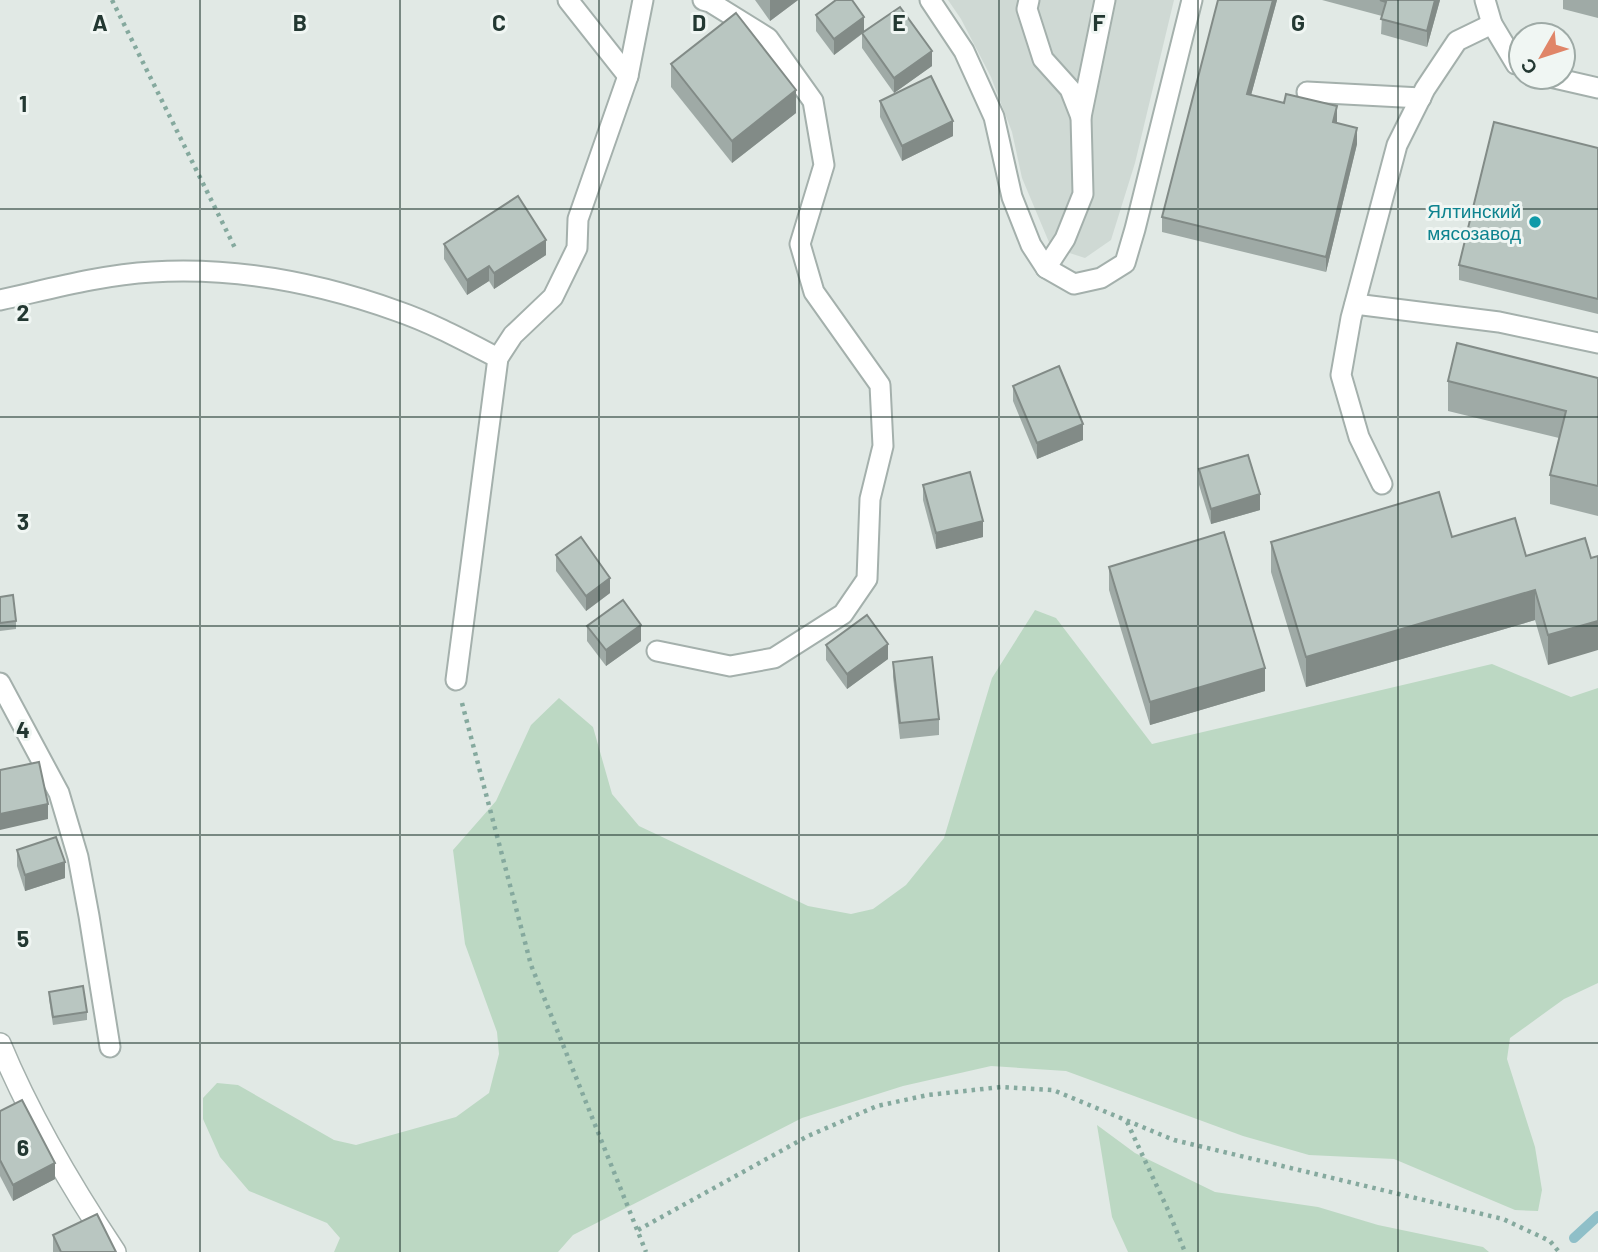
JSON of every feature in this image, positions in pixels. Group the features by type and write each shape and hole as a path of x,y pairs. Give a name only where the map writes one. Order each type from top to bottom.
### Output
{"street":[{"path":"0,1044 52,1149 115,1252"}],"lane":[{"path":"568,0 628,76"},
{"path":"456,680 498,358 513,335 553,297 577,248 578,219 628,76 643,0"},
{"path":"657,651 730,666 774,658 843,614 867,579 870,499 883,446 880,384 814,292 800,244 824,165 813,101 768,38 703,0"},
{"path":"930,0 964,51 994,117 1012,197 1031,245 1046,268 1074,284 1101,278 1125,263 1192,0"},
{"path":"1046,268 1065,239 1083,194 1081,117 1105,0"},
{"path":"1485,0 1492,24 1507,49"},
{"path":"1026,3 1043,59 1070,89 1081,117"},
{"path":"1382,484 1359,437 1341,376 1355,304 1397,145 1420,98 1457,41 1492,24"},
{"path":"1577,83 1598,88"},
{"path":"1307,92 1420,98"},
{"path":"0,300 97,279 151,272 246,275 299,284 397,311 430,324 498,358"},
{"path":"1355,304 1499,323 1598,343"},
{"path":"0,683 59,793 78,857 110,1047"}],"path":[{"path":"112,0 230,234 246,275"},
{"path":"456,680 531,965 646,1252"},
{"path":"638,1230 797,1142 877,1106 928,1095 1001,1087 1053,1090 1187,1143 1503,1219 1550,1241 1559,1252"},
{"path":"1126,1120 1185,1252"}],"shaded area":[{"path":"948,0 1174,0 1135,163 1111,240 1085,258 1051,247 1022,178 1012,132 991,77"}],"green space":[{"path":"1035,610 1056,618 1152,744 1492,664 1571,697 1598,688 1598,983 1564,999 1510,1038 1507,1059 1535,1147 1542,1190 1538,1211 1515,1210 1394,1159 1309,1155 1243,1136 1066,1071 991,1066 903,1086 802,1118 573,1235 558,1252 334,1252 340,1238 327,1223 249,1191 220,1157 203,1119 203,1098 217,1083 238,1085 334,1140 356,1145 456,1117 489,1093 499,1054 497,1032 465,944 453,850 496,801 531,725 559,698 593,727 612,794 639,826 808,906 851,914 873,909 906,885 944,838 992,678"},
{"path":"1097,1125 1135,1153 1215,1192 1318,1207 1378,1225 1483,1247 1489,1252 1128,1252 1112,1217"}],"building":[{"path":"836,0 852,0 864,17 834,39 816,15"},
{"path":"1218,0 1273,0 1247,94 1284,103 1286,94 1337,106 1333,122 1357,128 1326,257 1162,217"},
{"path":"1380,0 1435,0 1427,31 1381,19 1386,2"},
{"path":"900,7 932,51 894,78 862,33"},
{"path":"736,13 796,90 732,141 671,64"},
{"path":"931,76 953,121 902,146 880,101"},
{"name":"Ялтинский мясозавод","path":"1494,122 1598,148 1598,299 1459,265"},
{"path":"518,196 546,240 494,273 489,266 467,280 444,244"},
{"path":"1457,343 1598,378 1598,486 1550,475 1566,411 1448,381"},
{"path":"1059,366 1083,424 1037,443 1013,386"},
{"path":"1248,455 1260,494 1211,509 1199,469"},
{"path":"970,472 983,521 936,533 923,485"},
{"path":"1439,492 1452,537 1515,518 1526,556 1585,538 1591,558 1598,556 1598,621 1548,635 1535,590 1306,657 1271,542"},
{"path":"1224,532 1265,668 1150,702 1109,567"},
{"path":"581,537 610,578 586,596 556,555"},
{"path":"13,595 16,621 0,623 0,597"},
{"path":"623,600 641,625 606,650 587,626"},
{"path":"867,615 888,644 847,674 826,645"},
{"path":"932,657 939,719 900,723 893,662"},
{"path":"39,762 48,804 0,814 0,770"},
{"path":"56,837 65,862 25,875 17,850"},
{"path":"83,986 87,1012 53,1017 49,992"},
{"path":"22,1100 55,1163 13,1185 0,1160 0,1111"},
{"path":"97,1214 116,1252 61,1252 53,1235"}],"waterway":[{"path":"1574,1238 1598,1216"}],"place":[{"name":"Ялтинский мясозавод","path":"1535,222"}]}
